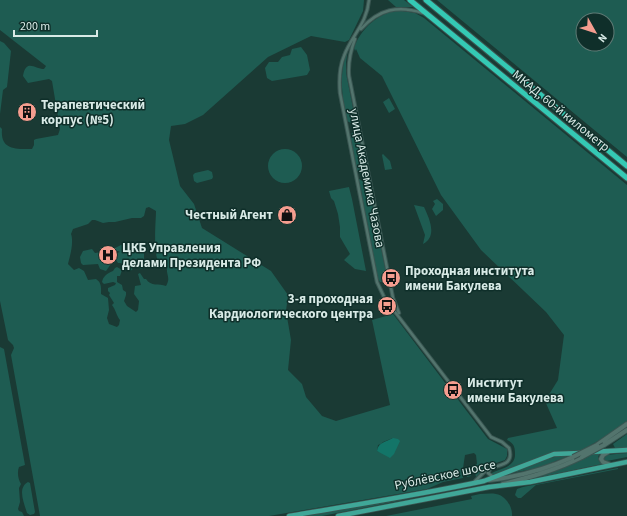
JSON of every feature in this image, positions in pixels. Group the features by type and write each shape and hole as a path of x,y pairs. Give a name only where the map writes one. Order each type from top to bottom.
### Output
{"highway":[{"name":"МКАД, 60-й километр","path":"410,0 627,178"},
{"name":"МКАД, 60-й километр","path":"426,0 615,157 627,165"}],"main road":[{"path":"484,481 533,472 573,458 597,445 627,424"},
{"path":"489,487 559,468 604,445 627,430"},
{"name":"Рублёвское шоссе","path":"289,516 415,495 484,481 554,454 627,450"},
{"path":"610,451 601,458 605,464 612,465"},
{"name":"Рублёвское шоссе","path":"338,516 489,487 530,482 627,462"}],"street":[{"name":"улица Академика Чазова","path":"369,0 367,11 349,56 349,76 393,298 403,321"},
{"name":"улица Академика Чазова","path":"428,14 406,9 396,9 386,11 367,22 349,44 343,57 340,74 340,93 377,282 386,299 491,437 502,442 509,448 510,457 508,461 484,472 473,483"},
{"path":"490,469 488,473 489,475 494,477"}],"shaded area":[{"name":"ЦКБ Управления делами Президента РФ","path":"0,0 364,0 363,11 349,40 345,42 311,36 268,57 203,115 185,124 171,126 169,140 180,186 194,204 202,228 271,271 288,295 286,311 291,340 288,370 302,384 306,397 322,416 336,421 390,405 372,320 393,314 450,391 488,439 507,449 507,456 505,460 487,466 476,477 475,473 472,473 471,476 467,477 467,468 477,464 476,455 474,453 465,455 463,478 443,482 427,489 269,516 40,516 11,355 14,348 8,340 0,301 0,127 2,129 2,136 6,145 20,149 32,149 34,140 58,135 60,129 52,81 49,79 28,83 23,76 26,67 31,66 44,69 46,66 0,30","holes":["149,207 156,211 156,256 158,262 167,267 168,280 166,286 153,284 144,279 140,273 138,274 141,285 135,286 134,294 139,301 138,310 136,312 127,306 124,301 126,292 123,290 122,285 117,282 117,276 120,276 122,270 117,267 106,275 102,282 104,284 113,282 116,283 108,288 108,291 114,303 112,305 120,320 117,327 109,324 107,318 109,310 108,298 101,294 101,286 99,282 96,279 88,280 84,271 79,268 74,270 68,264 72,245 71,234 73,229 88,224 92,220 103,223 141,218 144,216 146,208","393,438 380,452 377,451 378,445"]},
{"path":"388,0 404,0 413,7 396,7"},
{"path":"437,0 627,0 627,157"},
{"path":"396,10 415,13 424,18 627,185 627,422 612,433 582,450 555,452 500,473 490,474 507,467 515,458 515,448 507,440 508,438 557,428 545,401 558,380 564,335 546,312 481,250 441,195 382,76 360,58 356,49 355,51 354,48 357,41 370,24 382,15"},
{"path":"0,41 4,43 11,51 7,87 3,90 0,114"},
{"path":"301,47 307,55 310,70 307,75 272,81 267,78 265,68 269,62 278,62 282,57 290,55 292,49"},
{"path":"348,49 346,73 355,118 351,123 347,121 342,85 343,68"},
{"path":"389,98 395,109 389,113 383,102"},
{"path":"355,132 359,135 367,179 356,170 350,137 352,133"},
{"path":"285,149 297,154 302,166 297,178 285,183 273,178 268,166 273,154"},
{"path":"383,154 390,161 392,169 385,170"},
{"path":"208,170 212,172 212,179 197,183 194,181 193,175 195,173"},
{"path":"359,179 366,183 369,187 387,278 384,282 380,282 378,279"},
{"path":"349,187 366,271 355,269 344,260 350,254 340,237 338,214 329,191"},
{"path":"437,199 443,204 443,210 436,216 432,209 435,204 433,201"},
{"path":"414,205 424,207 430,221 430,236 428,241 423,244 425,235"},
{"path":"130,244 130,247 133,249 140,244 143,244 145,249 144,260 147,261 149,266 141,269 137,266 140,261 137,259 135,260 132,270 129,271 121,263 118,263 115,258 106,271 100,269 98,264 83,265 81,263 80,257 83,251 92,249 95,253 101,252 110,255 120,252 115,251 115,248 121,245"},
{"path":"0,347 4,349 25,465 19,467 18,473 21,484 19,488 20,502 18,509 24,516 0,516"},
{"path":"627,434 627,448 615,448 613,444"},
{"path":"393,438 400,441 394,454 390,458 377,451 381,444"},
{"path":"598,452 600,453 598,456 599,461 602,464 512,483 561,469"},
{"path":"627,453 627,457 607,461 603,459 606,455"},
{"path":"566,454 566,457 538,468 512,473 543,460"},
{"path":"618,468 536,485 521,498 518,498 515,495 517,489 523,487"},
{"path":"28,482 30,483 35,512 34,514 30,515 27,513 22,496 23,488"},
{"path":"480,494 499,495 505,499 510,505 512,516 386,516 472,499 471,496"},
{"path":"419,497 322,516 302,516"}],"place":[{"name":"Терапевтический корпус (№5)","path":"27,112"},
{"name":"Честный Агент","path":"287,215"},
{"name":"ЦКБ Управления делами Президента РФ","path":"108,255"},
{"name":"Проходная института имени Бакулева","path":"391,278"},
{"name":"3-я проходная Кардиологического центра","path":"387,306"},
{"name":"Институт имени Бакулева","path":"453,390"}]}
